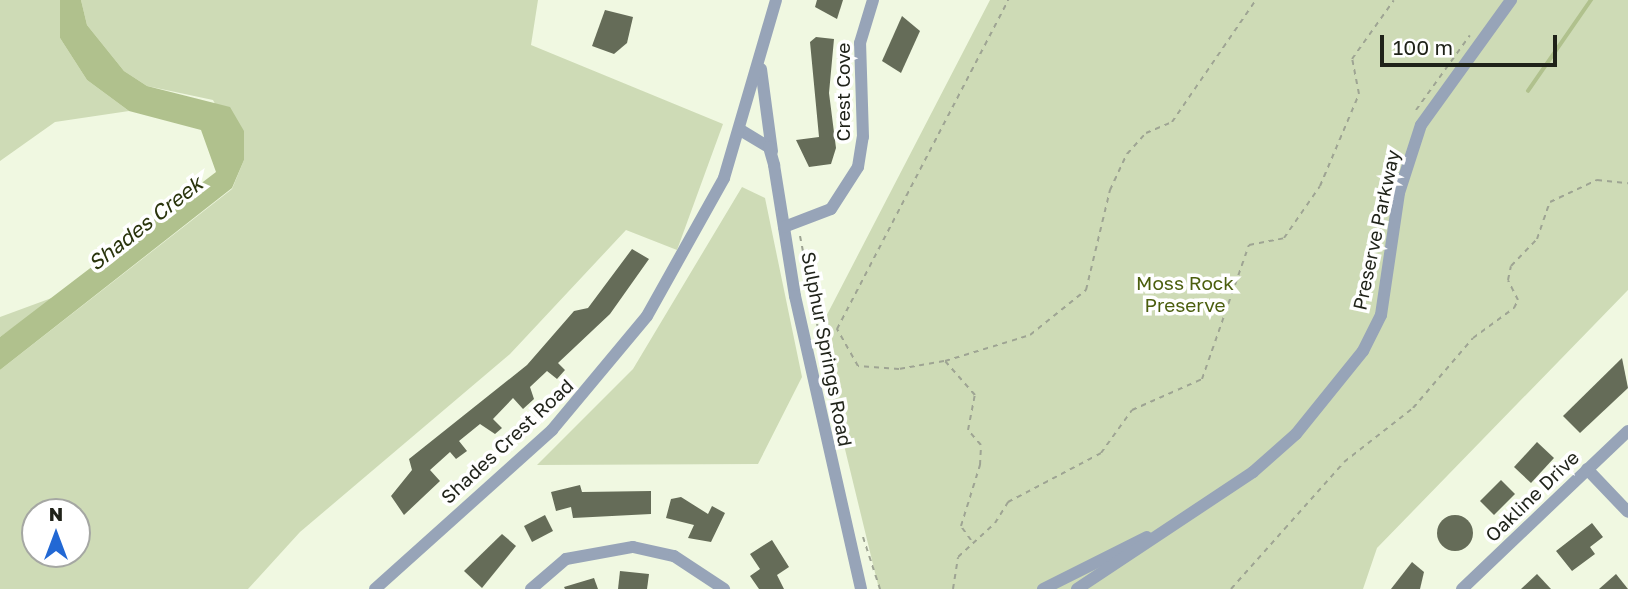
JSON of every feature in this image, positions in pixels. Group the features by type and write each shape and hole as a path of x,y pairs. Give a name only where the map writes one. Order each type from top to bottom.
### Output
{"street":[{"name":"Shades Crest Road","path":"374,589 552,430 613,361 692,244 741,131 776,0"},
{"name":"Crest Cove","path":"784,227 799,225 831,209 858,167 863,137 860,43 873,0"},
{"name":"Preserve Parkway","path":"1077,589 1201,511 1296,434 1363,351 1381,315 1399,193 1421,125 1511,0"},
{"path":"760,63 774,165"},
{"name":"Sulphur Springs Road","path":"741,131 769,147 774,165 784,227 861,589"},
{"name":"Oakline Drive","path":"1462,589 1628,431"},
{"path":"1587,469 1628,512"},
{"name":"Preserve Parkway","path":"1043,589 1201,511"},
{"path":"531,589 566,559 633,547 674,556 724,589"}],"path":[{"path":"1008,0 837,329 858,366 899,369 945,361 1030,335 1086,290 1110,190 1127,154 1146,133 1172,122 1256,0"},
{"path":"953,589 958,557 971,541 995,523 1008,502 1101,453 1132,410 1202,379 1249,245 1284,238 1320,187 1359,94 1352,59 1394,0"},
{"path":"1412,120 1474,30"},
{"path":"1231,589 1344,462 1413,408 1473,338 1514,308 1518,300 1508,279 1511,266 1537,239 1550,202 1597,180 1628,183"},
{"path":"799,225 831,404"},
{"path":"945,361 975,395 968,430 981,445 980,465 961,526 971,541"},
{"path":"861,530 880,589"}],"green space":[{"path":"0,0 60,0 60,38 87,80 129,111 55,122 0,161"},
{"path":"81,0 538,0 531,45 723,124 677,250 626,230 510,354 300,532 248,589 0,589 0,370 232,189 244,160 213,100 147,86 124,71 87,25"},
{"name":"Moss Rock Preserve","path":"990,0 1628,0 1628,290 1377,548 1363,589 879,589 817,334"},
{"path":"742,187 765,198 802,377 758,464 537,465 633,369"},
{"path":"57,296 0,337 0,317"}],"shaded area":[{"path":"60,0 81,0 87,25 124,71 147,86 230,107 244,131 244,160 232,188 0,370 0,337 216,172 201,130 129,111 87,80 60,38"}],"building":[{"path":"817,0 843,0 837,19 815,7"},
{"path":"605,10 633,17 627,43 614,54 592,46"},
{"path":"902,16 920,31 901,73 882,61"},
{"path":"816,37 834,39 829,93 836,148 831,164 809,167 796,140 819,137 810,42"},
{"path":"632,249 649,259 610,314 558,363 565,370 557,379 547,371 530,387 534,399 523,409 513,398 493,419 502,428 495,434 480,424 459,441 467,451 456,459 450,452 430,470 440,481 404,515 391,496 412,470 409,459 527,365 574,311 588,308"},
{"path":"1622,358 1628,388 1580,433 1563,416"},
{"path":"1537,442 1554,458 1531,483 1514,467"},
{"path":"1501,480 1515,494 1494,515 1480,501"},
{"path":"580,485 582,492 651,491 651,514 573,518 571,507 556,511 551,492"},
{"path":"681,497 708,514 712,506 725,513 711,542 688,538 694,525 666,518 671,499"},
{"path":"545,515 553,531 532,542 524,526"},
{"path":"1455,515 1467,521 1473,533 1467,545 1455,551 1443,545 1437,533 1443,521"},
{"path":"1592,523 1603,537 1590,547 1595,554 1572,571 1556,551"},
{"path":"502,534 516,546 482,588 464,571"},
{"path":"772,540 789,567 777,575 784,589 759,589 750,576 760,569 750,554"},
{"path":"1412,562 1424,572 1420,589 1391,589"},
{"path":"620,571 649,574 647,589 618,589"},
{"path":"1537,574 1551,589 1521,589"},
{"path":"1616,574 1628,589 1599,589"},
{"path":"594,578 598,589 564,587"}],"waterway":[{"path":"1528,91 1591,0"}],"water label":[{"name":"Shades Creek","path":"145,223"}]}
